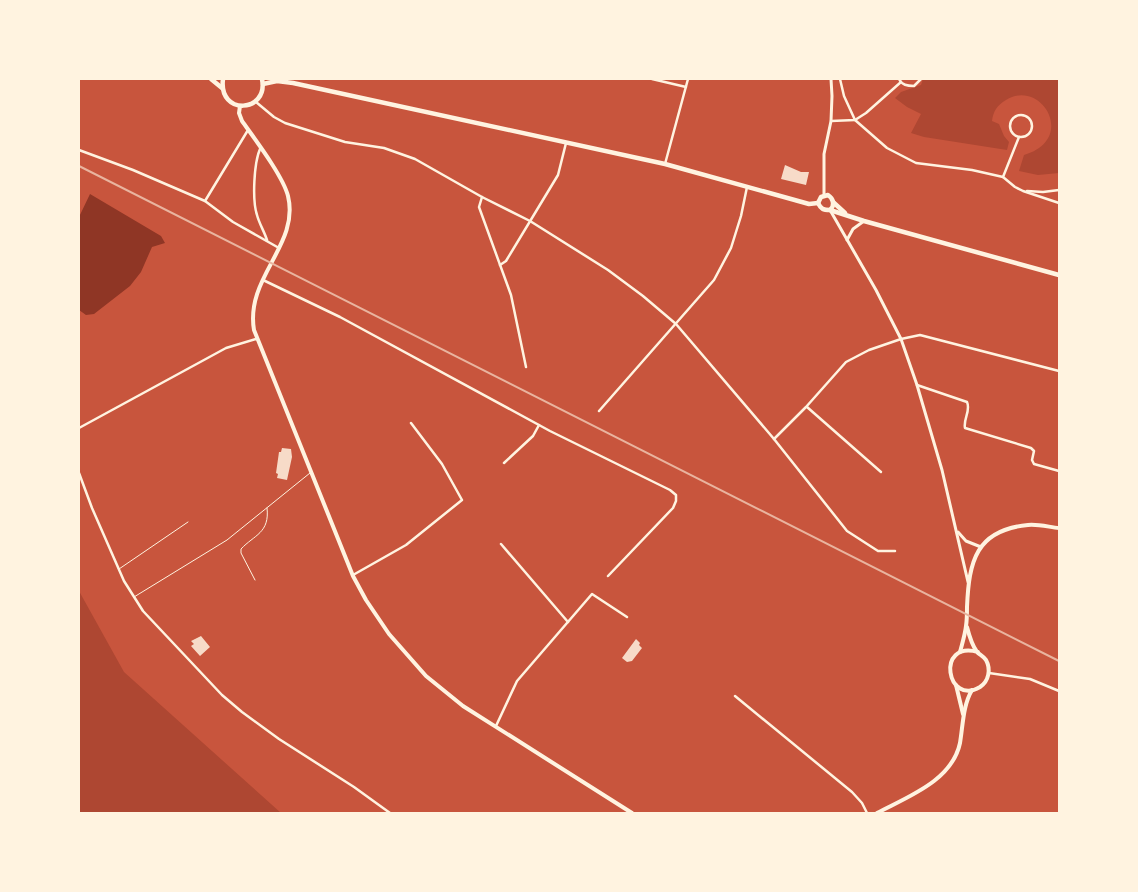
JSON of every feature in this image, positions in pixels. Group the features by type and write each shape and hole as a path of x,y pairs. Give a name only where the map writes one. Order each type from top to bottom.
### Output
{"main road":[{"path":"211,79 222,88 227,99 240,106 256,102 260,97 263,82 294,83 665,164 810,204 818,203"},
{"path":"222,88 223,79"},
{"path":"240,106 240,116 282,181 288,196 290,211 288,227 262,280 253,307 256,339 353,576 374,614 412,661 450,697 632,813"},
{"path":"850,216 833,202 831,197 824,195 821,197 818,203 820,209 830,210 864,221 1059,275"},
{"path":"830,210 833,202"},
{"path":"964,716 956,685 949,668 951,661 960,652 966,625 972,563 981,546 993,536 1014,528 1030,525 1059,528"},
{"path":"876,813 940,777 958,749 968,696 972,690 983,684 989,673 987,661 978,652 970,639 966,625"},
{"path":"960,652 978,652"},
{"path":"956,685 972,690"}],"street":[{"path":"652,79 686,87"},
{"path":"665,164 688,79"},
{"path":"824,195 824,154 831,121 831,79"},
{"path":"840,79 844,96 856,120 887,148 916,163 972,170 1004,177 1015,187 1059,203"},
{"path":"899,79 907,86 914,86 921,79"},
{"path":"831,121 856,120 866,114 901,82"},
{"path":"256,102 274,117 285,123 345,142 384,148 415,159 482,197 530,221 608,270 676,324 774,439 847,531 878,552 895,551"},
{"path":"1025,114 1032,121 1032,132 1027,136 1019,137 1011,131 1011,121 1018,115 1025,114"},
{"path":"206,201 248,130"},
{"path":"1004,177 1019,137"},
{"path":"500,265 506,261 558,176 566,143"},
{"path":"260,149 255,182 255,209 268,242"},
{"path":"79,150 133,170 206,201 233,222 279,248"},
{"path":"599,411 714,280 731,248 741,216 747,187"},
{"path":"1024,191 1043,192 1059,190"},
{"path":"482,197 479,207 511,295 526,368"},
{"path":"830,210 876,290 901,339 917,385 942,470 969,583"},
{"path":"847,241 853,229 864,221"},
{"path":"262,280 340,317 539,425 670,490 676,495 673,508 608,576"},
{"path":"774,439 806,407 846,362 869,350 901,339 920,335 1059,371"},
{"path":"79,428 226,348 256,339"},
{"path":"917,385 965,400 969,406 964,425 965,428 1031,448 1034,451 1032,460 1034,464 1059,471"},
{"path":"806,407 881,472"},
{"path":"353,576 406,545 462,500 442,464 411,423"},
{"path":"504,463 533,436 539,425"},
{"path":"79,473 119,569 143,611 229,701 279,739 354,787 390,813"},
{"path":"957,531 966,541 981,546"},
{"path":"501,544 568,622"},
{"path":"496,728 517,680 592,594 627,617"},
{"path":"989,673 1030,679 1059,691"},
{"path":"735,696 852,792 862,803 867,813"}],"lane":[{"path":"134,598 227,540 311,472"},
{"path":"256,580 241,553 241,549 262,533 267,513 266,507"},
{"path":"119,569 188,522"}],"shaded area":[{"path":"923,79 1059,79 1059,173 1038,175 1019,171 1024,155 1040,147 1049,137 1051,125 1048,113 1041,104 1031,97 1019,95 1006,100 994,112 992,121 999,124 1009,142 1007,150 924,137 911,133 921,114 895,98 901,92 921,85"},
{"path":"90,194 161,236 165,243 152,247 141,272 130,286 94,314 86,315 79,310 79,217"},
{"path":"79,591 124,672 281,813 79,813"}],"building":[{"path":"785,165 801,172 809,172 806,185 781,179"},
{"path":"282,448 291,449 292,457 287,480 277,478 278,474 276,473 279,452 281,452"},
{"path":"201,636 210,647 200,656 191,646 194,644 191,641"},
{"path":"636,639 642,648 632,661 627,662 622,658"}],"railway":[{"path":"79,166 1059,661"}]}
